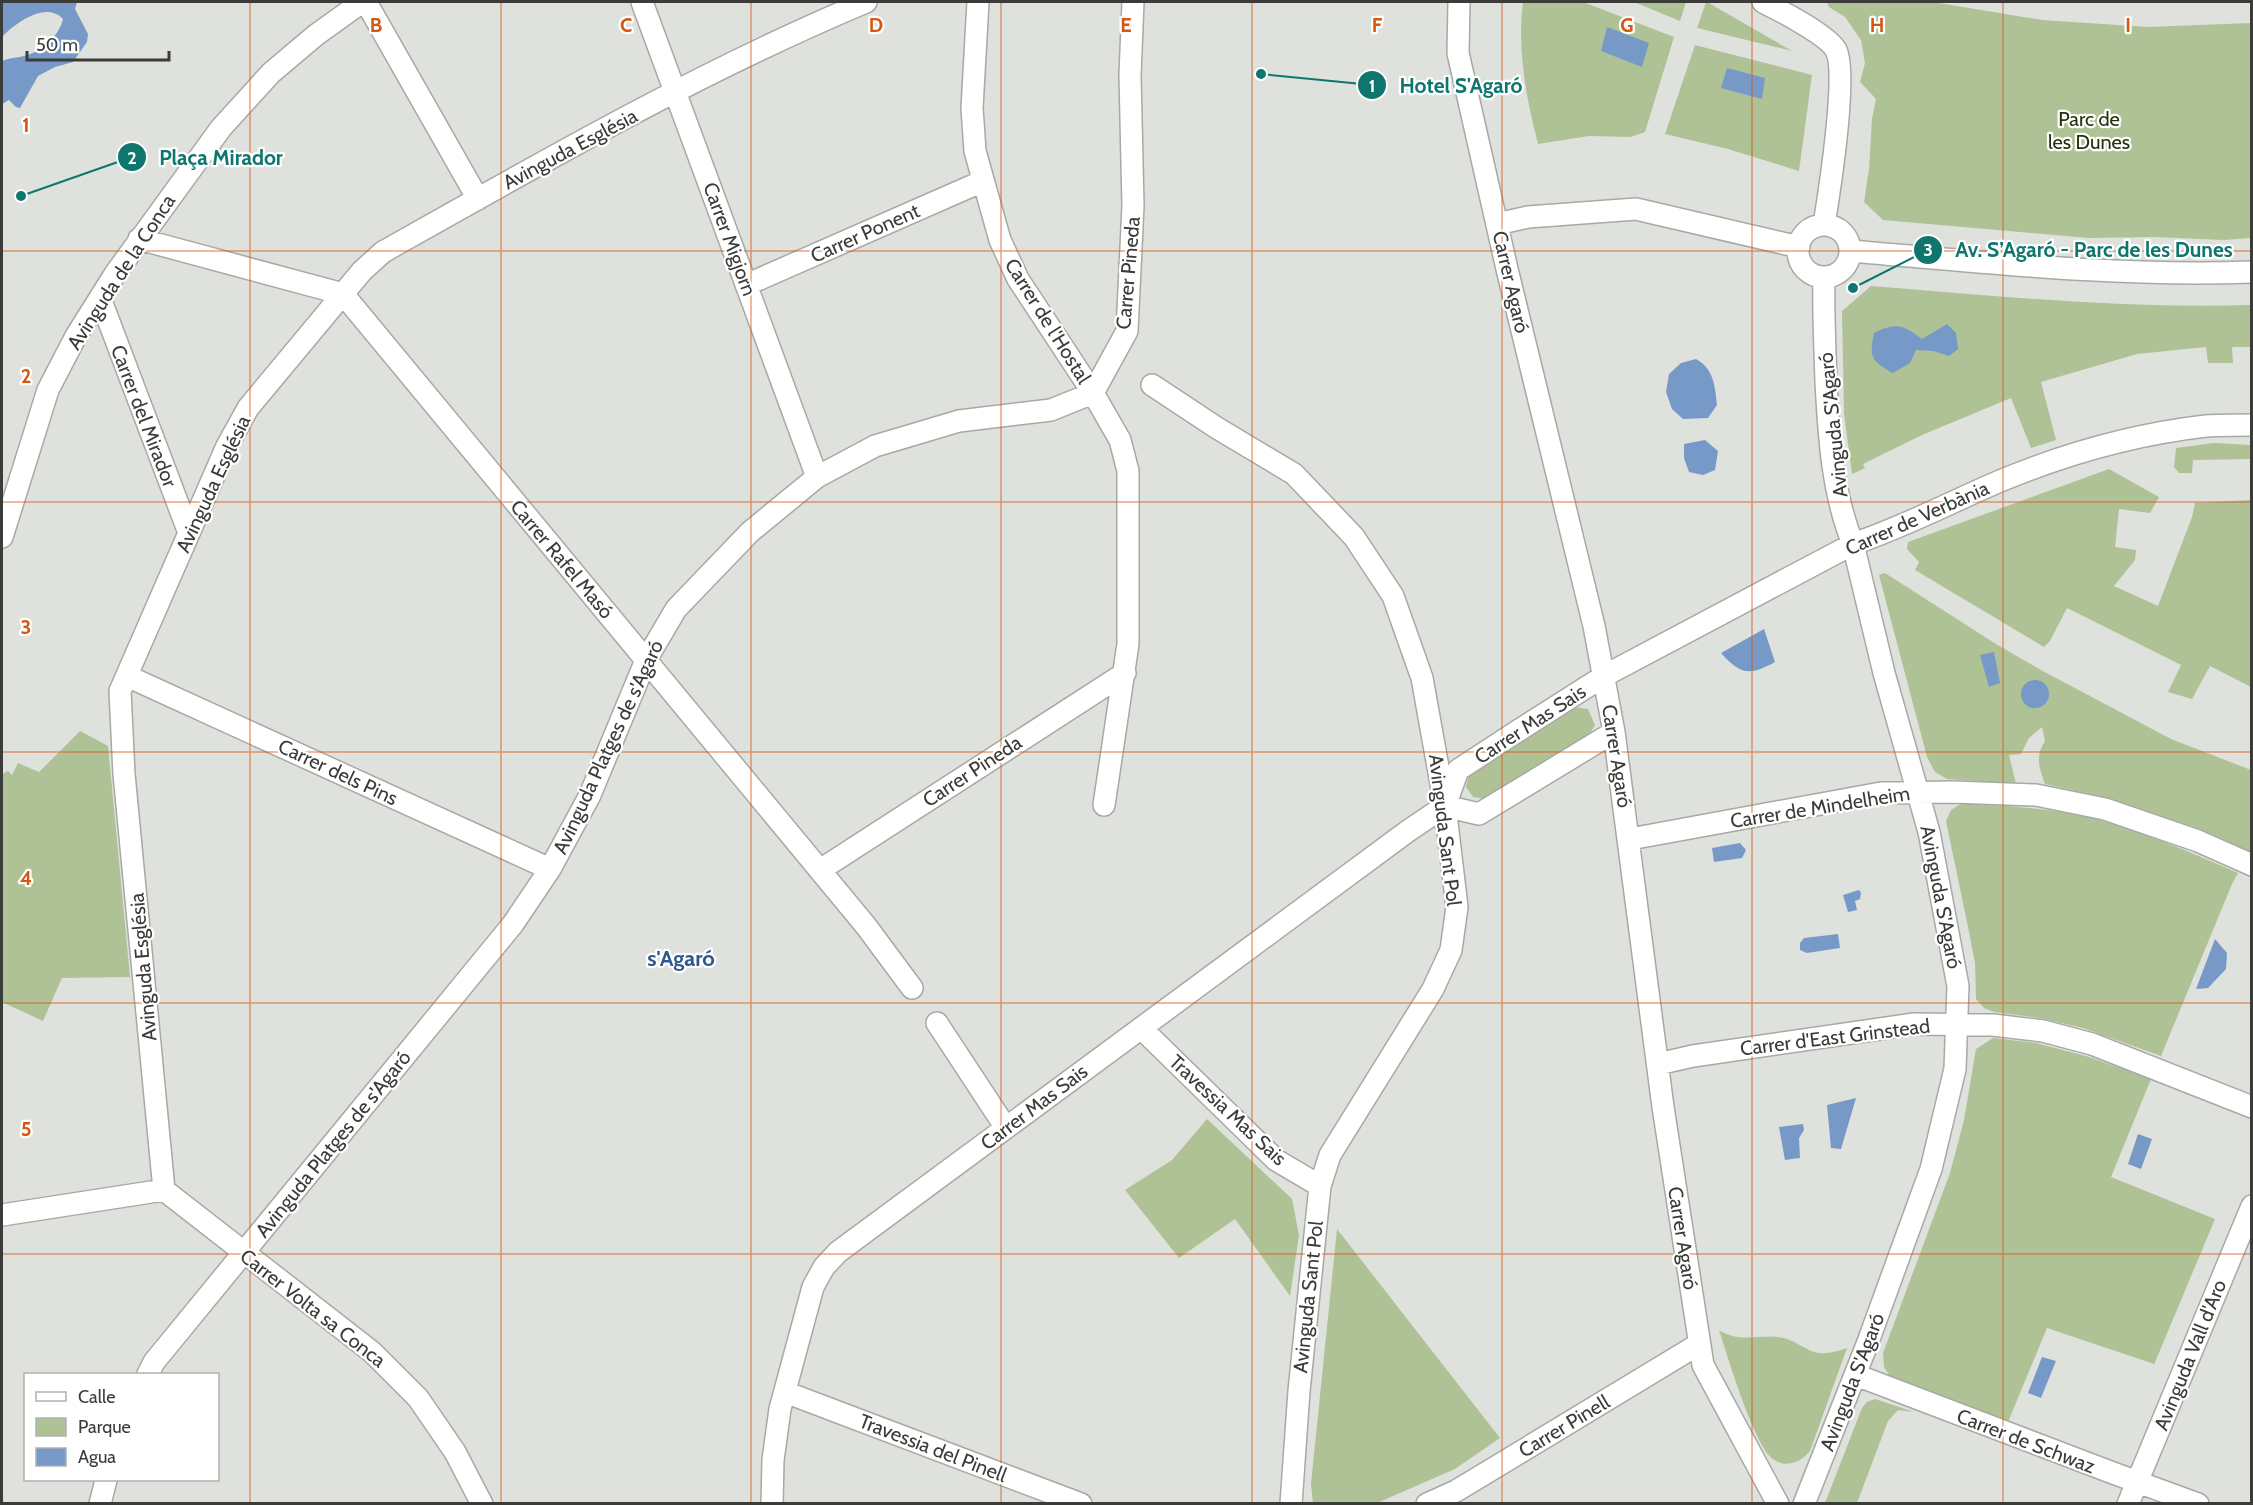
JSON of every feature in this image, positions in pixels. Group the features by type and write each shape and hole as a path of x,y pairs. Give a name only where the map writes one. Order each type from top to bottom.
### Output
{"street":[{"path":"364,2 478,199"},
{"name":"Avinguda de la Conca","path":"2,537 48,390 76,336 139,239 220,128 271,73 316,34 364,2"},
{"name":"Carrer Migjorn","path":"642,2 817,477"},
{"name":"Avinguda Església","path":"164,1190 124,774 120,691 227,446 248,408 362,271 383,252 676,92 807,26 866,2"},
{"name":"Carrer de l'Hostal","path":"978,2 972,108 975,151 1000,240 1018,279 1093,393"},
{"name":"Carrer Pineda","path":"1093,393 1126,331 1133,206 1130,75 1133,2"},
{"name":"Carrer Agaró","path":"1459,2 1458,53 1604,676 1630,839 1658,1064 1703,1365 1778,1503"},
{"path":"1763,2 1810,27 1836,49 1841,74 1831,183 1824,225"},
{"name":"Carrer Ponent","path":"746,285 983,181"},
{"path":"1497,224 1528,217 1636,209 1798,247"},
{"path":"1824,225 1837,228 1842,233 1849,244 1850,251 1848,261 1842,269 1834,275 1824,277 1804,268 1799,258 1798,247 1810,229 1824,225"},
{"path":"139,239 343,294"},
{"path":"1850,251 2059,269 2194,274 2252,272"},
{"name":"Avinguda S'Agaró","path":"1804,1503 1856,1375 1931,1169 1954,1069 1958,986 1929,832 1884,673 1853,544 1834,483 1828,414 1824,277"},
{"name":"Carrer Rafel Masó","path":"343,294 866,926 912,988"},
{"name":"Carrer del Mirador","path":"100,298 189,533"},
{"name":"Avinguda Sant Pol","path":"1152,385 1217,428 1294,474 1354,537 1393,596 1422,678 1445,806 1457,907 1451,950 1433,989 1330,1155 1320,1186 1299,1390 1291,1503"},
{"path":"1093,393 1120,440 1128,471 1128,644 1104,805"},
{"name":"Avinguda Platges de s'Agaró","path":"148,1373 154,1362 513,924 550,869 590,795 646,660 676,609 750,532 817,477 875,446 959,421 1051,410 1093,393"},
{"name":"Carrer de Verbània","path":"1604,676 1853,544 1882,534 2000,481 2056,459 2152,435 2207,426 2252,425"},
{"name":"Carrer Pineda","path":"820,870 1125,673"},
{"name":"Carrer dels Pins","path":"127,676 550,869"},
{"name":"Carrer Mas Sais","path":"772,1503 773,1460 780,1409 813,1287 824,1267 838,1252 1445,806 1458,770 1604,676"},
{"path":"1445,806 1479,814 1614,732"},
{"name":"Carrer de Mindelheim","path":"1630,839 1881,793 2036,795 2094,807 2198,841 2252,865"},
{"path":"937,1023 1006,1128"},
{"name":"Carrer d'East Grinstead","path":"1658,1064 1693,1056 1914,1024 1993,1025 2043,1031 2092,1044 2252,1107"},
{"name":"Travessia Mas Sais","path":"1142,1028 1276,1160 1320,1186"},
{"path":"2,1215 164,1190"},
{"name":"Carrer Volta sa Conca","path":"164,1190 372,1352 418,1398 456,1452 482,1503"},
{"name":"Avinguda Vall d'Aro","path":"2128,1503 2252,1206"},
{"name":"Carrer Pinell","path":"1427,1503 1466,1485 1700,1344"},
{"name":"Carrer de Schwaz","path":"1856,1375 2198,1503"},
{"name":"Travessia del Pinell","path":"785,1392 1081,1503"},
{"path":"100,1503 106,1481"}],"green space":[{"path":"1523,2 1583,2 1674,37 1645,132 1631,137 1589,136 1538,144 1522,56"},
{"path":"1634,2 1686,2 1680,21"},
{"path":"1707,2 1792,51 1697,28"},
{"name":"Parc de les Dunes","path":"1827,2 1933,2 2042,20 2148,27 2251,23 2251,238 2223,240 2155,237 2089,238 1883,220 1864,202 1876,99 1860,82 1865,63 1861,40 1845,17 1829,7"},
{"path":"1695,45 1812,75 1799,171 1728,149 1665,134"},
{"path":"1871,286 2108,303 2251,305 2251,347 2232,347 2233,363 2208,363 2206,347 2137,354 2041,382 2056,440 2031,448 2011,398 1922,435 1863,464 1865,468 1852,474 1844,414 1842,311"},
{"path":"2214,443 2251,445 2251,459 2193,460 2192,473 2179,473 2174,467 2176,448"},
{"path":"2109,469 2159,497 2150,513 2119,509 2115,547 2136,550 2135,560 2114,586 2158,606 2192,517 2195,503 2251,500 2251,687 2210,666 2192,699 2168,692 2181,665 2067,608 2050,641 2044,647 1915,570 1919,562 1907,549 1908,542"},
{"path":"1885,573 2041,670 2171,739 2251,770 2251,852 2205,831 2104,797 2045,784 2039,762 2045,741 2042,727 2029,738 2021,754 2009,755 2016,784 1947,779 1935,772 1927,757 1879,575"},
{"path":"1575,707 1588,709 1595,725 1589,735 1485,799 1473,797 1466,787 1469,774"},
{"path":"80,731 108,746 130,977 62,978 43,1021 2,1002 2,774 8,771 12,775 18,763 39,772"},
{"path":"1962,803 2049,810 2100,820 2153,837 2238,873 2161,1056 2083,1028 2039,1018 1994,1012 1984,1008 1976,999 1975,963 1946,821 1951,810"},
{"path":"1993,1038 2036,1043 2086,1056 2151,1079 2111,1177 2215,1219 2153,1367 2154,1364 2047,1328 2008,1422 1891,1378 1884,1367 1883,1353 1950,1173 1964,1120 1976,1049"},
{"path":"1207,1119 1292,1199 1299,1235 1290,1296 1235,1219 1179,1258 1125,1190 1172,1160"},
{"path":"1337,1229 1500,1438 1455,1469 1377,1503 1313,1503 1311,1484"},
{"path":"1719,1330 1743,1337 1784,1338 1819,1353 1830,1353 1847,1348 1810,1451 1802,1458 1793,1463 1783,1464 1773,1459 1766,1451 1742,1399"},
{"path":"1875,1399 1914,1412 1898,1410 1888,1421 1857,1503 1825,1503 1862,1408 1867,1402"}],"water":[{"path":"2,2 77,2 75,9 88,34 87,42 73,62 55,67 38,76 20,108 9,100 2,104 2,61 41,49 55,35 63,19 48,12 39,13 14,26 2,37"},
{"path":"1607,27 1649,43 1642,67 1601,51"},
{"path":"1727,68 1765,78 1762,99 1721,88"},
{"path":"1947,324 1956,333 1958,349 1949,356 1933,351 1916,350 1910,363 1893,373 1873,358 1874,333 1894,326 1904,328 1922,339"},
{"path":"1696,359 1710,373 1717,405 1708,418 1683,419 1672,409 1666,392 1669,374 1681,363"},
{"path":"1705,440 1718,451 1715,470 1703,475 1689,472 1684,458 1684,444"},
{"path":"1764,629 1775,662 1758,670 1746,671 1734,666 1721,653"},
{"path":"1994,652 2000,683 1989,687 1980,655"},
{"path":"2035,680 2045,684 2049,694 2045,704 2035,708 2025,704 2021,694 2025,684"},
{"path":"1740,843 1746,850 1742,858 1714,862 1712,848"},
{"path":"1859,890 1860,899 1855,901 1857,910 1848,912 1843,895"},
{"path":"1838,934 1840,948 1807,953 1800,950 1800,943 1804,938"},
{"path":"2215,939 2227,953 2226,969 2208,988 2196,989"},
{"path":"1856,1098 1841,1149 1831,1148 1827,1105"},
{"path":"1803,1124 1804,1130 1799,1138 1800,1158 1785,1160 1779,1127"},
{"path":"2138,1134 2152,1139 2141,1169 2128,1164"},
{"path":"2042,1357 2056,1361 2041,1398 2028,1393"}],"place":[{"name":"Hotel S'Agaró","path":"1261,74"},
{"name":"Plaça Mirador","path":"21,196"},
{"name":"Av. S’Agaró - Parc de les Dunes","path":"1853,288"}],"district":[{"name":"s'Agaró","path":"681,958"}]}
